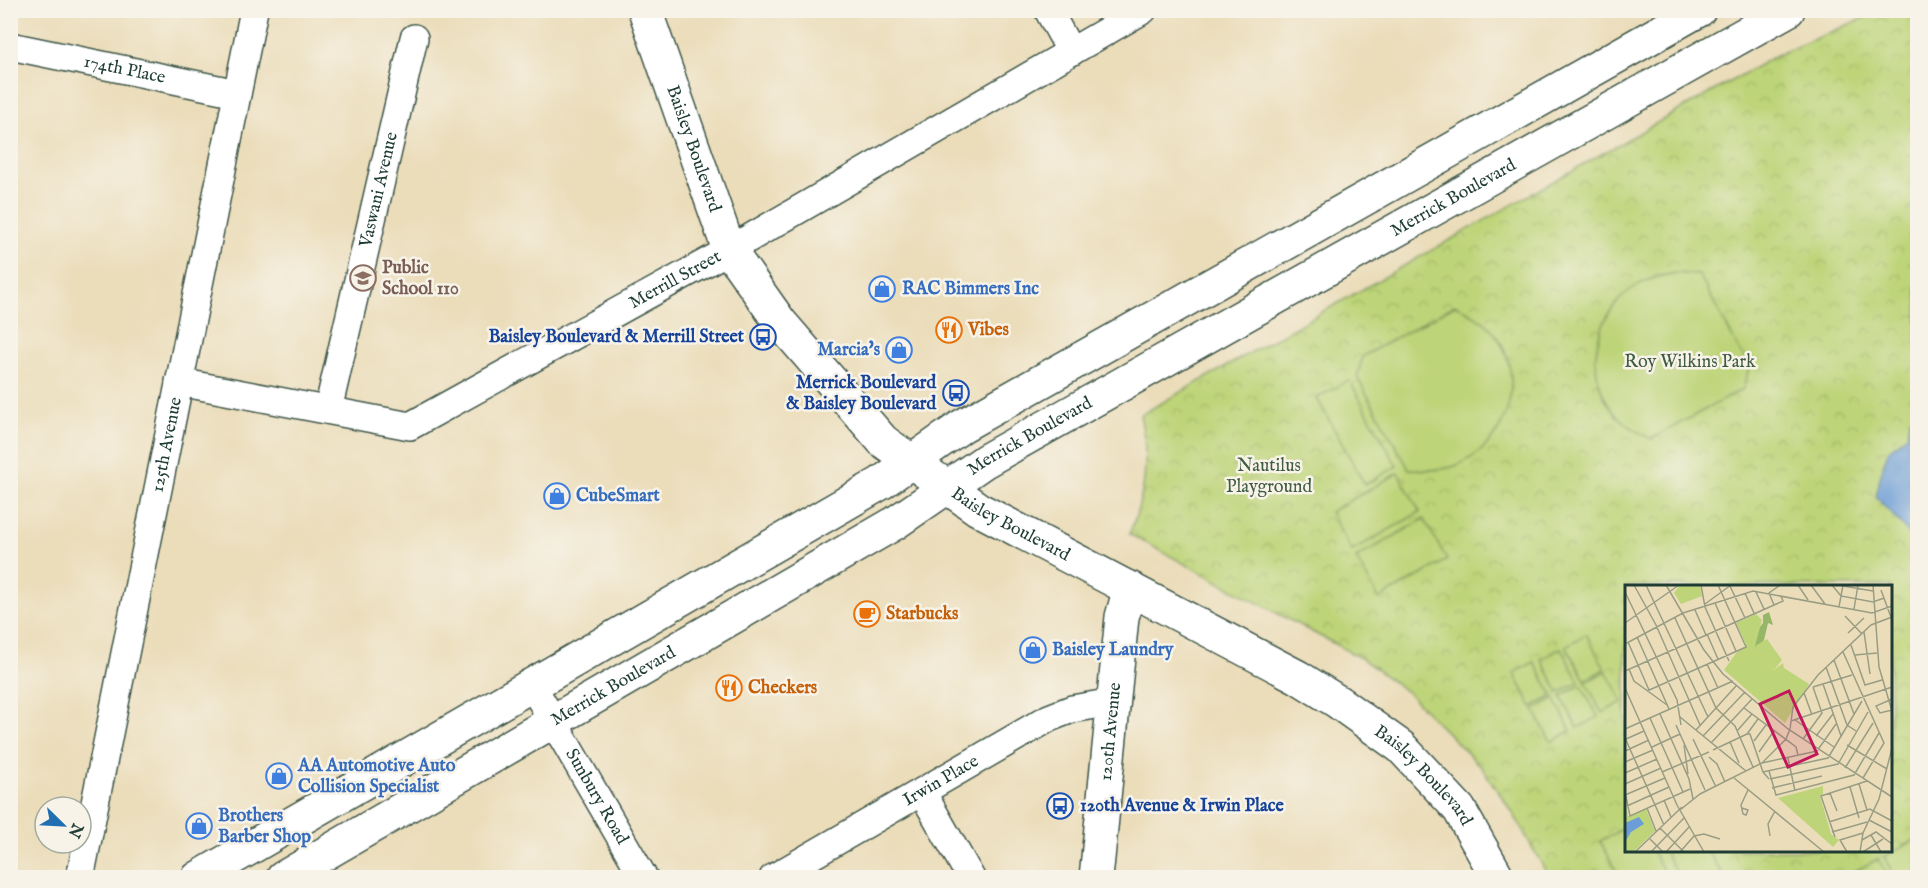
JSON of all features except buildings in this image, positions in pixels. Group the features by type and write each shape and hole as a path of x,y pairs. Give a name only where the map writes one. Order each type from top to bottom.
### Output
{"main road":[{"name":"Baisley Boulevard","path":"645,10 729,250 780,322 883,441 978,509 1298,677 1338,702 1401,747 1460,809 1498,878"},
{"path":"198,878 872,488 962,426 1699,10"},
{"name":"Merrick Boulevard","path":"283,878 886,528 985,461 1788,10"},
{"name":"120th Avenue","path":"1096,878 1122,617 1130,588"}],"street":[{"name":"125th Avenue","path":"80,878 254,10"},
{"path":"1048,10 1071,52"},
{"name":"Merrill Street","path":"179,382 410,426 729,250 1143,10"},
{"name":"Vaswani Avenue","path":"328,410 414,38"},
{"name":"174th Place","path":"10,46 237,93"},
{"name":"Sunbury Road","path":"532,685 644,878"},
{"name":"Irwin Place","path":"773,878 1049,718 1072,709 1113,702"},
{"path":"922,792 971,878"}],"green space":[{"name":"Roy Wilkins Park","path":"1880,11 1917,11 1917,877 1549,877 1513,813 1482,768 1408,693 1361,658 1129,534 1139,505 1145,475 1145,445 1140,415 1777,55"},
{"path":"1676,273 1699,275 1749,368 1743,389 1651,439 1621,420 1604,396 1598,380 1597,346 1601,329 1619,300 1643,282"},
{"path":"1455,305 1485,323 1504,349 1510,368 1511,388 1508,408 1489,443 1474,456 1444,469 1409,469 1357,377 1363,356"},
{"path":"1349,380 1397,466 1365,485 1317,398"},
{"path":"1398,473 1420,512 1352,551 1330,512"},
{"path":"1424,519 1447,560 1379,599 1356,558"},
{"path":"1586,634 1605,669 1585,680 1566,646"},
{"path":"1561,648 1579,682 1559,693 1541,659"},
{"path":"1534,662 1553,696 1532,707 1514,673"},
{"path":"1606,671 1623,702 1602,713 1586,682"},
{"path":"1581,685 1598,717 1578,728 1561,696"},
{"path":"1554,698 1571,731 1551,742 1534,710"},
{"path":"1625,828 1625,852 1653,852 1667,877 1620,877 1600,841"},
{"path":"1917,839 1917,877 1895,877 1884,857"},
{"path":"1665,852 1709,852 1723,876 1679,877"},
{"path":"1878,859 1888,877 1844,877"}],"water":[{"path":"1910,418 1917,418 1917,550 1906,530 1876,497 1889,450 1907,435"}],"place":[{"name":"Public School 110","path":"363,278"},
{"name":"RAC Bimmers Inc","path":"882,289"},
{"name":"Vibes","path":"949,330"},
{"name":"Baisley Boulevard & Merrill Street","path":"763,337"},
{"name":"Marcia's","path":"899,350"},
{"name":"Merrick Boulevard & Baisley Boulevard","path":"956,393"},
{"name":"CubeSmart","path":"557,496"},
{"name":"Starbucks","path":"867,614"},
{"name":"Baisley Laundry","path":"1033,650"},
{"name":"Checkers","path":"729,688"},
{"name":"AA Automotive Auto Collision Specialist","path":"279,776"},
{"name":"120th Avenue & Irwin Place","path":"1060,806"},
{"name":"Brothers Barber Shop","path":"199,826"}],"park label":[{"name":"Nautilus Playground","path":"1269,476"}]}
